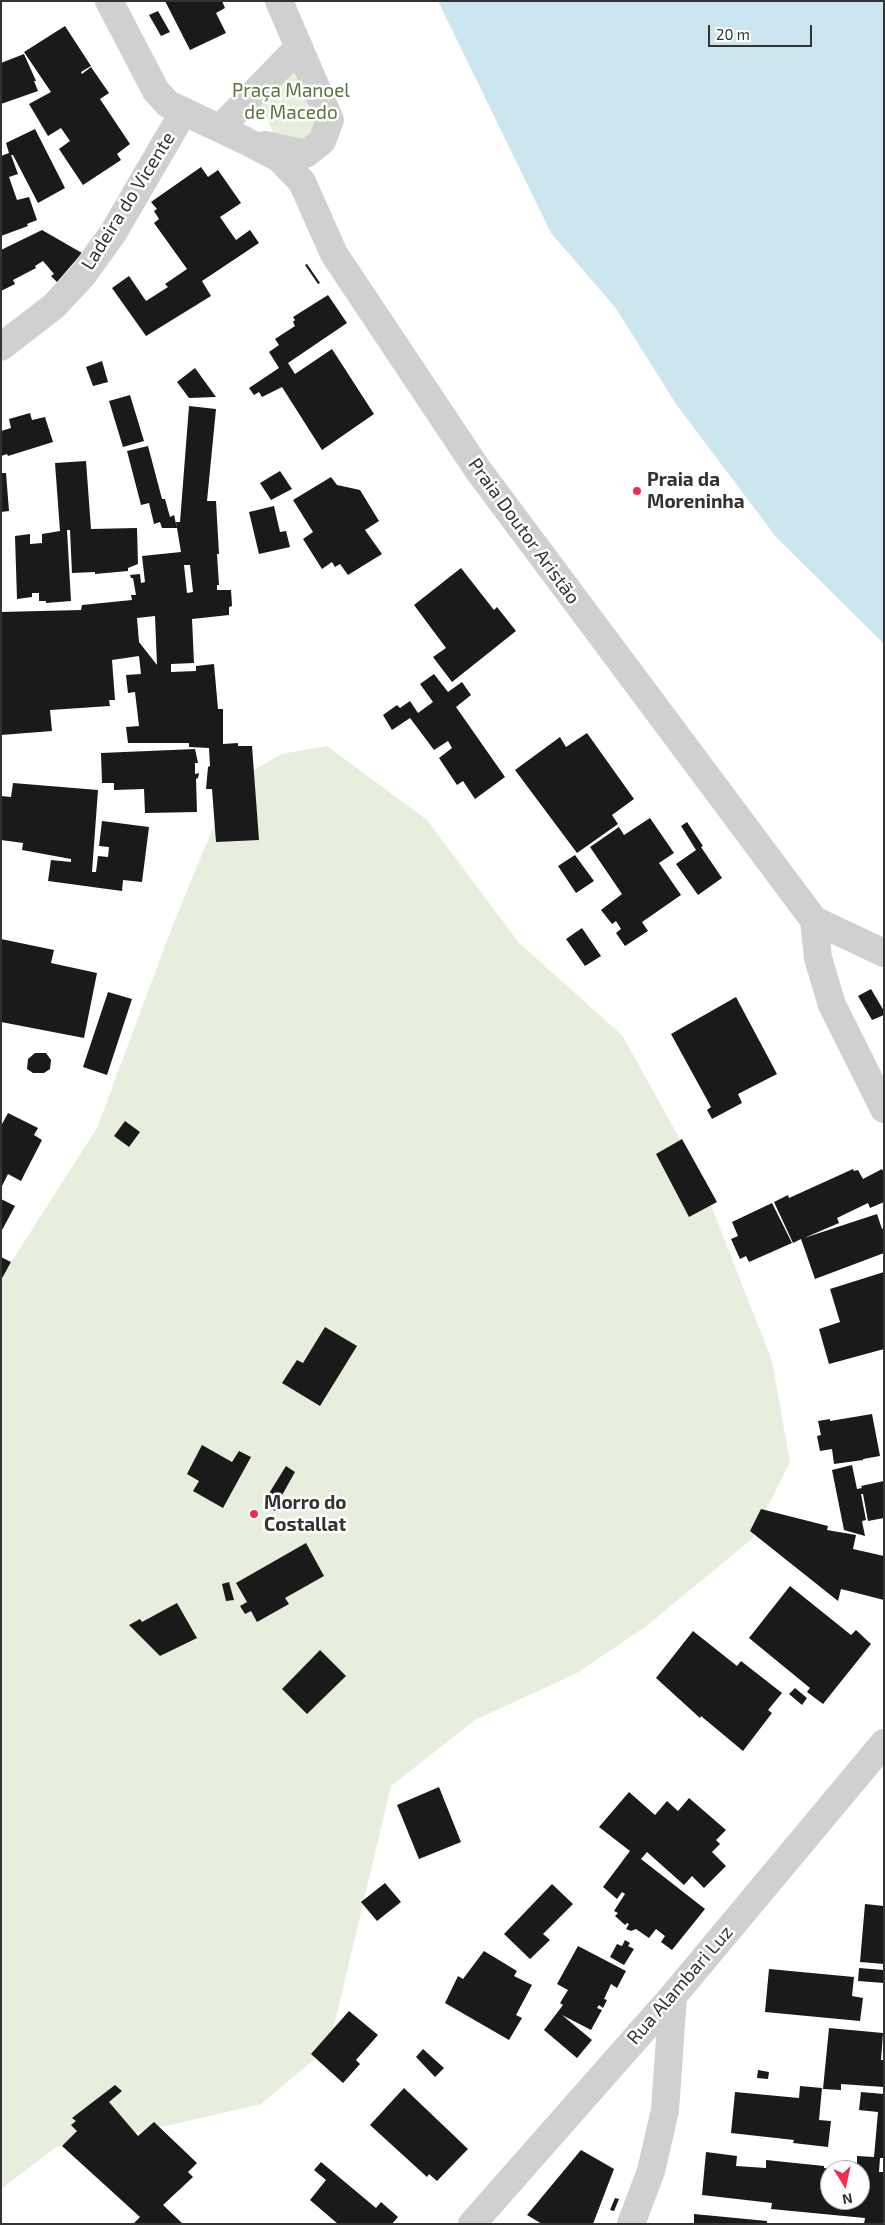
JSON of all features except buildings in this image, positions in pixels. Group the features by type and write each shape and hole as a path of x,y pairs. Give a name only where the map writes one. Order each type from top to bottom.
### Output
{"street":[{"path":"109,1 156,91 168,104 246,141 306,154 322,141 330,120 279,1"},
{"path":"220,128 299,47"},
{"name":"Ladeira do Vicente","path":"1,347 54,306 82,276 113,233 184,111"},
{"name":"Praia Doutor Aristão","path":"246,141 280,159 302,182 334,254 478,470 814,920"},
{"path":"814,920 884,953"},
{"path":"814,920 818,958 832,1005 884,1109"},
{"name":"Rua Alambari Luz","path":"472,2224 673,1996 884,1743"},
{"path":"632,2224 651,2171 665,2110 673,1996"}],"green space":[{"name":"Praça Manoel de Macedo","path":"299,47 330,120 306,154 273,132 255,92"},
{"path":"327,746 427,820 519,943 622,1035 698,1172 772,1361 790,1462 752,1539 645,1627 577,1673 475,1720 391,1786 329,2047 261,2104 140,2132 56,2147 1,2189 1,1278 97,1128 174,922 231,784 281,754"}],"water":[{"path":"438,1 884,1 884,644 776,537 676,404 615,307 551,233"}],"place":[{"name":"Praia da Moreninha","path":"637,491"},
{"name":"Morro do Costallat","path":"254,1514"}]}
